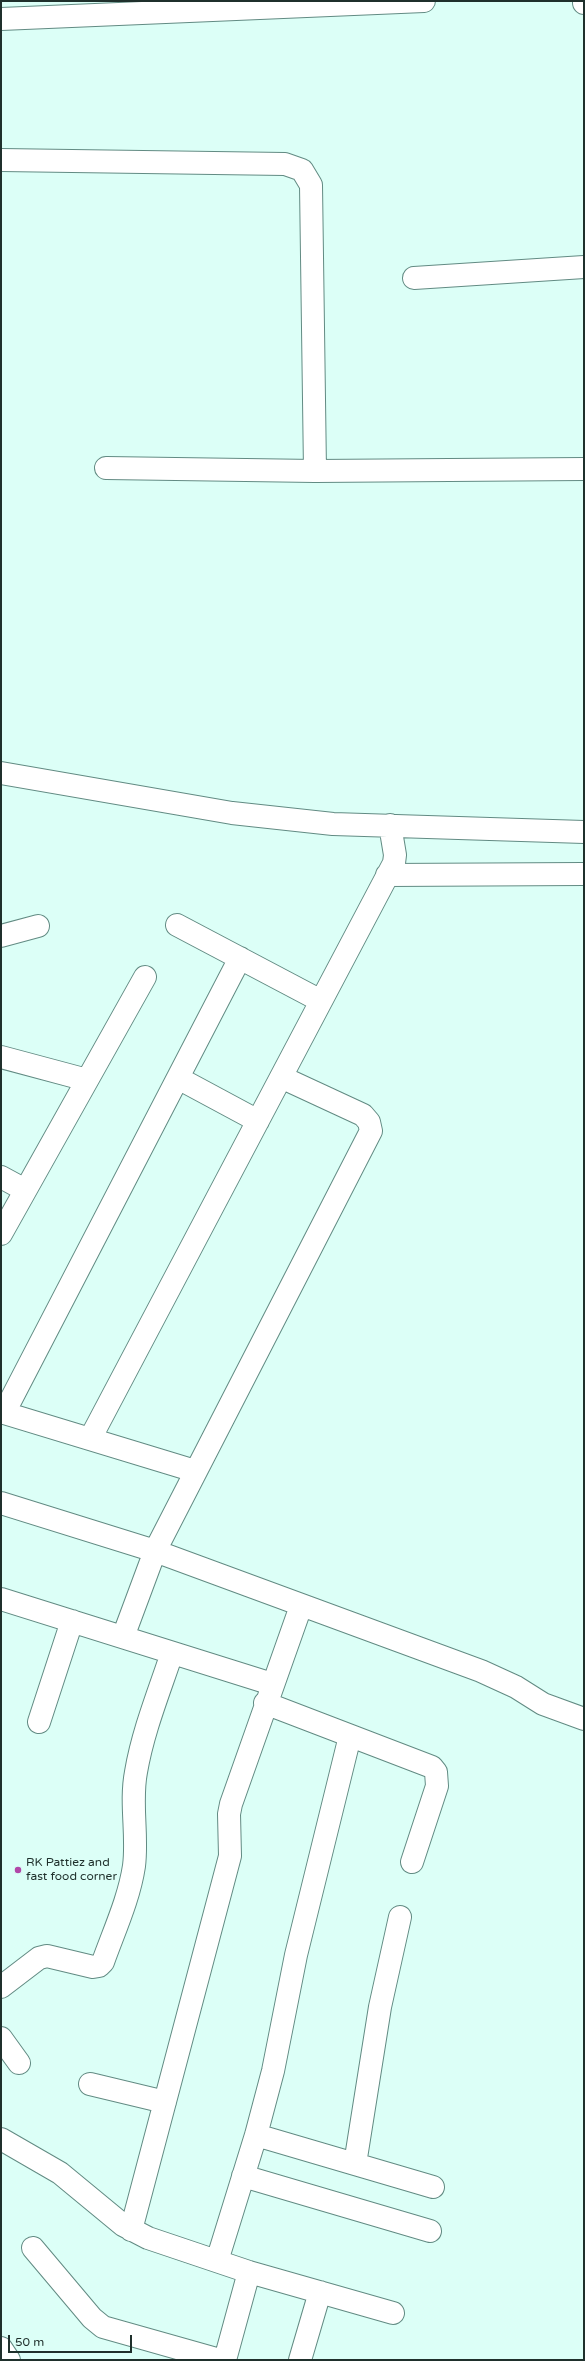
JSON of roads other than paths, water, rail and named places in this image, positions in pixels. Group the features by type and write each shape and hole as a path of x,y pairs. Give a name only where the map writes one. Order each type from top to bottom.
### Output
{"main road":[{"path":"1,19 333,3 424,1"},
{"path":"1,160 284,164 302,170 311,186 315,471"},
{"path":"414,278 584,267"},
{"path":"106,468 315,471 584,469"},
{"path":"1,773 232,813 333,824 584,832"},
{"path":"90,1439 387,875 395,855 390,825"},
{"path":"387,875 584,874"},
{"path":"177,924 321,1001"},
{"path":"1,936 38,926"},
{"path":"195,1471 2,1412 240,958"},
{"path":"1,1234 145,977"},
{"path":"1,1057 87,1080"},
{"path":"122,1637 155,1551 370,1131 369,1122 363,1115 281,1077"},
{"path":"178,1078 258,1121"},
{"path":"1,1177 26,1190"},
{"path":"1,1503 155,1551 300,1606 481,1671 516,1687 543,1704 584,1719"},
{"path":"1,1599 172,1653 269,1693 350,1736 432,1767 436,1772 437,1786 412,1862"},
{"path":"131,2230 231,1847 229,1825 231,1804 300,1606"},
{"path":"39,1722 72,1621"},
{"path":"1,1987 40,1958 57,1957 93,1968 99,1966 103,1962 128,1889 134,1866 136,1839 134,1789 140,1750 172,1653"},
{"path":"217,2261 256,2135 273,2071 297,1948 320,1861 350,1736"},
{"path":"355,2164 380,2007 400,1917"},
{"path":"1,2038 19,2063"},
{"path":"90,2084 165,2102"},
{"path":"256,2135 433,2187"},
{"path":"1,2139 60,2172 131,2230 249,2272 393,2313"},
{"path":"243,2176 430,2231"},
{"path":"34,2248 92,2318 103,2327 220,2360"},
{"path":"225,2360 249,2272"},
{"path":"300,2360 320,2292"},
{"path":"1,2348 8,2360"}],"place":[{"name":"RK Pattiez and fast food corner","path":"18,1870"}]}
